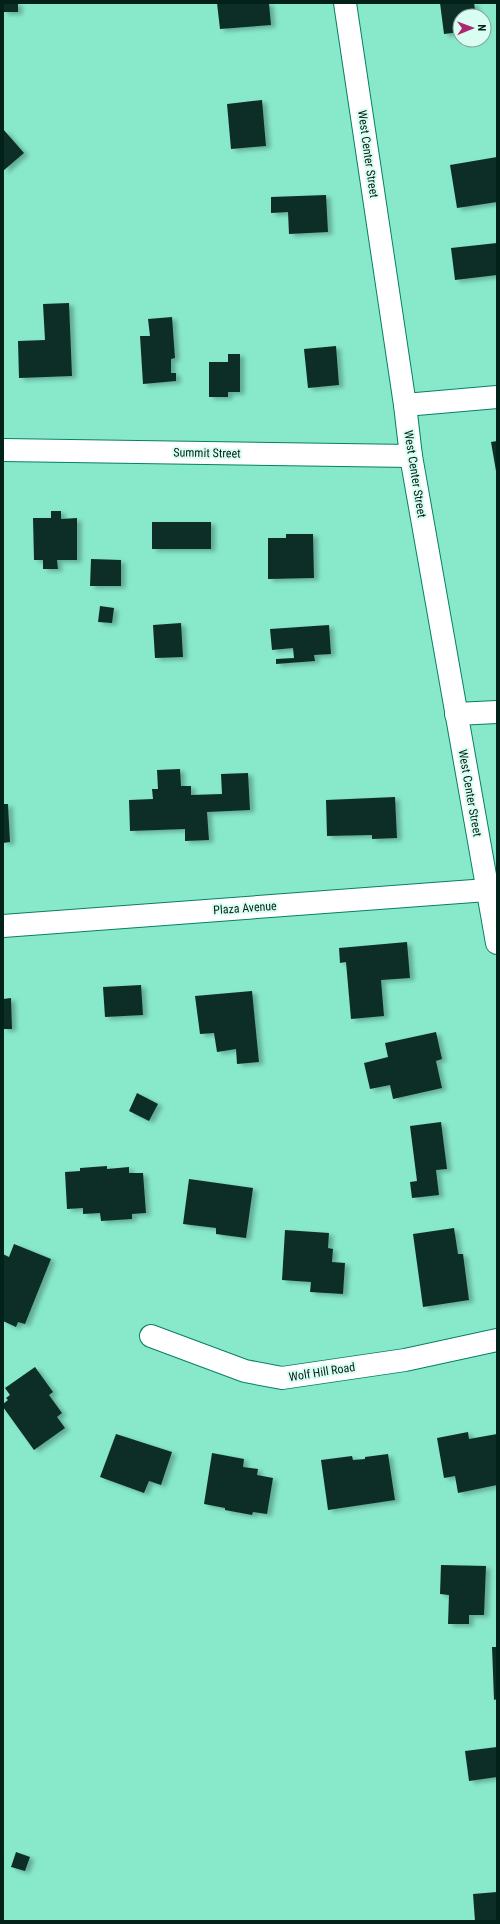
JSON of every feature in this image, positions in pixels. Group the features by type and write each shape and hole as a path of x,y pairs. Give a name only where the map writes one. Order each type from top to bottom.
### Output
{"street":[{"name":"West Center Street","path":"345,3 405,406 411,456 487,890 496,931"},
{"path":"405,406 497,397"},
{"name":"Summit Street","path":"3,450 411,456"},
{"path":"456,714 497,712"},
{"name":"Plaza Avenue","path":"3,926 487,890"},
{"name":"Wolf Hill Road","path":"151,1336 245,1371 282,1378 405,1360 497,1340"}],"building":[{"path":"3,3 18,3 18,12 3,12"},
{"path":"217,3 269,3 271,25 220,29"},
{"path":"440,3 474,3 475,8 452,8 452,33 444,34"},
{"path":"262,100 266,146 231,149 227,104"},
{"path":"3,129 24,153 3,171"},
{"path":"497,157 497,202 457,208 450,165"},
{"path":"326,195 328,232 289,234 288,212 271,213 271,197"},
{"path":"497,243 497,275 455,280 451,248"},
{"path":"69,303 72,376 19,378 18,341 45,340 43,304"},
{"path":"172,317 175,358 171,359 171,373 176,373 176,381 143,384 140,336 150,336 148,319"},
{"path":"336,346 339,385 308,388 304,349"},
{"path":"228,354 240,354 240,392 228,392 228,397 209,397 209,362 228,362"},
{"path":"497,441 497,471 496,471 491,442"},
{"path":"51,511 61,511 61,519 77,518 77,560 57,560 58,569 43,569 43,560 34,560 33,518 51,518"},
{"path":"152,522 211,522 211,549 152,549"},
{"path":"286,534 313,534 314,578 268,579 268,538 286,538"},
{"path":"91,559 121,560 121,586 90,586"},
{"path":"100,606 114,608 112,623 98,622"},
{"path":"181,623 183,657 155,658 153,625"},
{"path":"329,625 331,654 314,655 315,661 276,664 276,659 294,658 293,648 272,650 270,629"},
{"path":"180,769 181,786 191,786 191,795 222,794 221,774 248,773 250,810 207,812 209,840 185,841 185,829 130,831 129,800 153,799 152,789 158,789 157,770"},
{"path":"395,797 397,838 372,839 372,835 327,836 326,800"},
{"path":"3,804 8,804 10,842 3,843"},
{"path":"407,942 410,978 381,980 384,1016 351,1019 346,962 340,963 339,948"},
{"path":"141,985 143,1015 105,1017 103,987"},
{"path":"252,991 259,1062 237,1064 236,1049 217,1052 214,1033 200,1034 195,996"},
{"path":"11,998 12,1029 3,1029 3,999"},
{"path":"436,1032 442,1059 436,1061 442,1088 393,1099 390,1085 370,1089 364,1063 388,1057 385,1043"},
{"path":"137,1093 158,1104 149,1121 129,1111"},
{"path":"441,1122 447,1169 436,1170 439,1195 412,1198 410,1182 417,1181 410,1126"},
{"path":"107,1166 107,1169 129,1167 129,1173 143,1173 146,1213 132,1214 132,1219 101,1221 100,1213 83,1214 83,1208 67,1209 65,1172 80,1171 80,1168"},
{"path":"189,1179 253,1188 246,1238 216,1234 216,1228 183,1224"},
{"path":"454,1228 458,1254 463,1254 469,1300 423,1307 413,1234"},
{"path":"285,1230 329,1233 328,1248 333,1249 332,1262 345,1263 343,1294 310,1292 311,1282 282,1280"},
{"path":"14,1244 51,1259 25,1324 18,1322 16,1327 3,1321 3,1254 9,1257"},
{"path":"35,1367 53,1392 49,1395 62,1413 57,1417 65,1428 34,1450 3,1407 3,1404 8,1400 6,1398 10,1395 5,1388"},
{"path":"468,1432 469,1439 497,1434 497,1485 458,1493 455,1476 444,1478 437,1438"},
{"path":"116,1434 172,1452 161,1485 149,1481 144,1493 100,1477"},
{"path":"212,1453 244,1459 243,1467 258,1469 257,1475 273,1478 267,1514 253,1512 252,1515 204,1504"},
{"path":"388,1454 395,1500 328,1510 321,1460 352,1456 353,1460 365,1459 365,1457"},
{"path":"441,1565 486,1566 484,1615 469,1615 469,1624 448,1624 449,1595 440,1594"},
{"path":"492,1647 497,1647 497,1699 494,1700"},
{"path":"497,1747 497,1777 469,1781 465,1751"},
{"path":"16,1852 30,1857 25,1871 11,1867"},
{"path":"497,1892 497,1921 475,1921 473,1894"}]}
